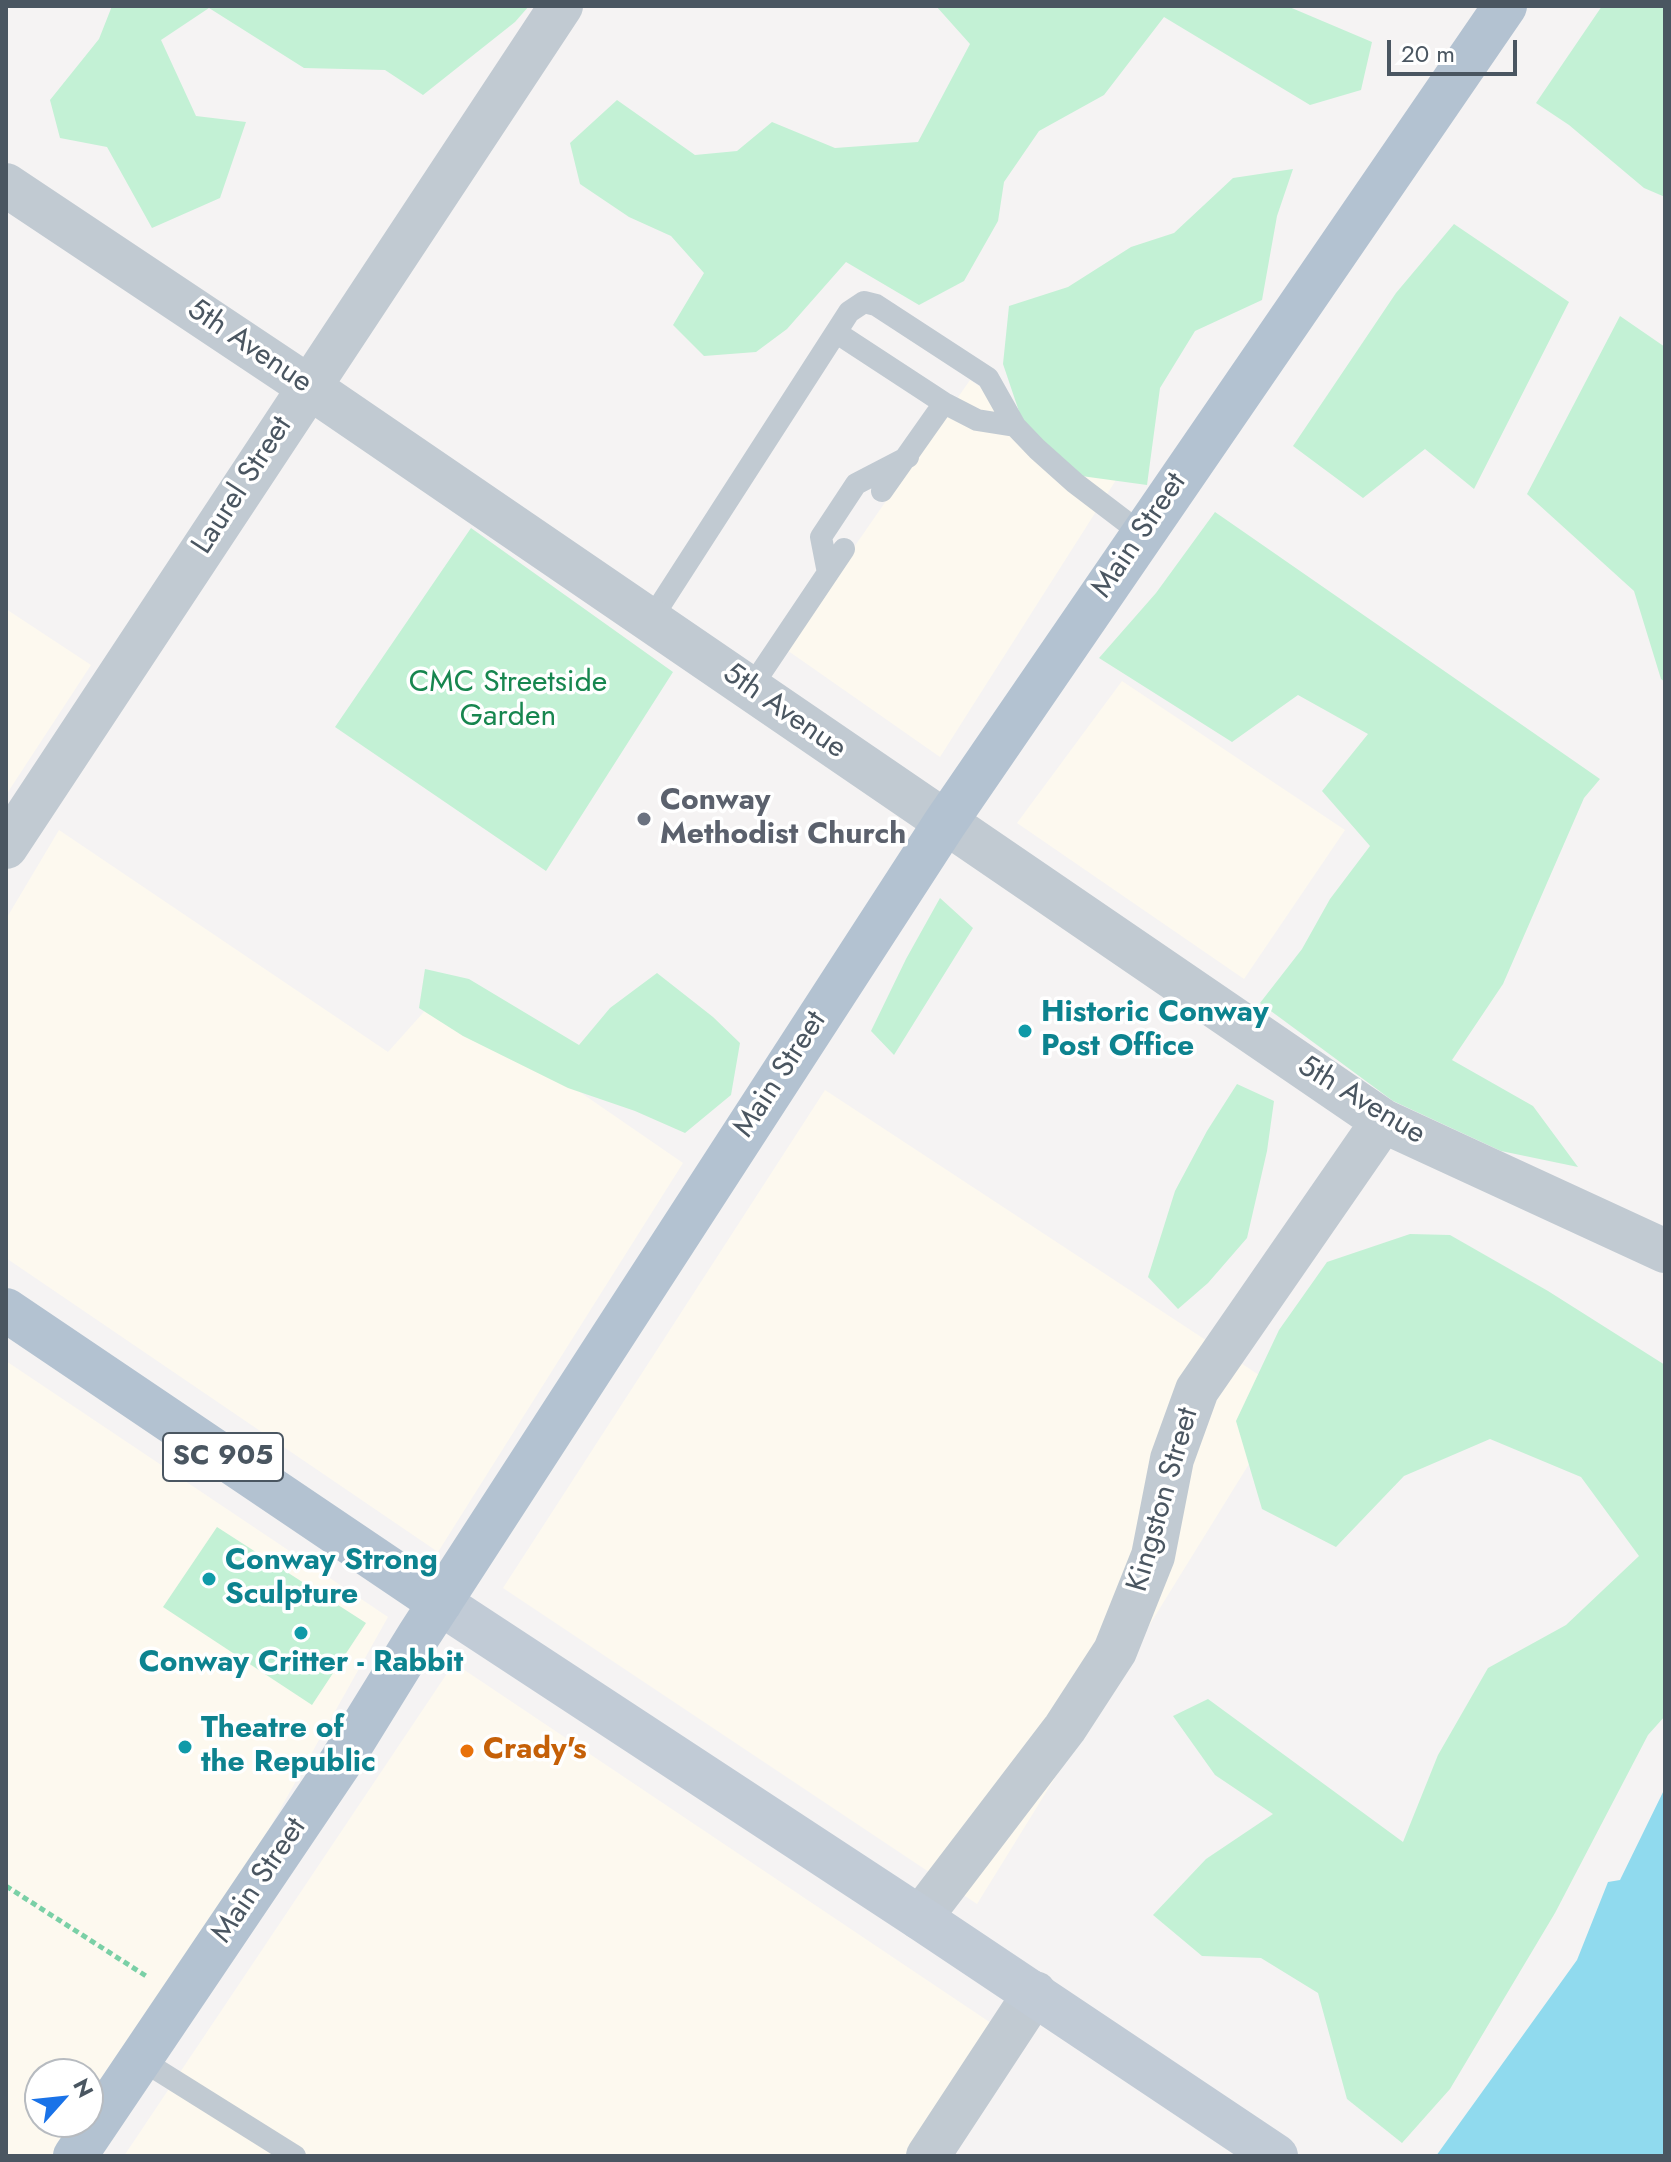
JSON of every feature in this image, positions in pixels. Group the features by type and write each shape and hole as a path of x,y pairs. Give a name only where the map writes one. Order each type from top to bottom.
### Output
{"main road":[{"name":"Main Street","path":"75,2156 340,1763 440,1603 945,823 1505,6"},
{"name":"SC 905","path":"6,1310 440,1603 1270,2151"}],"street":[{"name":"Laurel Street","path":"6,847 561,6"},
{"name":"5th Avenue","path":"6,185 309,387 1383,1121 1665,1251"},
{"name":"Kingston Street","path":"920,1918 1065,1728 1115,1651 1153,1556 1172,1459 1197,1390 1383,1121"},
{"path":"928,2156 1035,1993"}],"lane":[{"path":"650,621 849,312 864,302 876,305 988,378 1015,426 1037,449 1075,483 1142,534"},
{"path":"837,333 944,403 977,420 1015,426"},
{"path":"882,491 944,403"},
{"path":"828,573 821,537 856,484 908,457"},
{"path":"750,689 844,549"},
{"path":"140,2059 295,2156"}],"path":[{"path":"6,1886 180,1998"}],"shaded area":[{"path":"970,380 1116,480 940,757 784,648"},
{"path":"6,609 91,665 6,795"},
{"path":"1122,681 1345,830 1244,979 1017,823"},
{"path":"59,830 388,1052 439,995 683,1163 438,1552 6,1258 6,919"},
{"path":"825,1090 1291,1396 977,1904 503,1588"},
{"path":"6,1361 388,1617 140,2059 104,2103 104,2058 24,2058 24,2138 76,2138 61,2156 6,2156"},
{"path":"454,1663 991,2023 906,2156 124,2156"}],"green space":[{"path":"112,6 529,6 515,22 423,95 385,70 304,68 209,8 161,40 196,116 246,122 220,198 152,228 107,147 60,138 50,100 99,39"},
{"path":"936,6 1287,6 1372,42 1361,90 1310,105 1164,17 1104,95 1039,131 1004,182 998,221 964,281 919,305 846,262 787,329 756,352 704,356 673,325 704,273 671,236 629,217 580,184 570,143 617,100 695,155 737,151 772,122 835,148 918,142 970,44"},
{"path":"1602,6 1665,6 1665,197 1644,188 1569,125 1536,103"},
{"path":"1293,169 1277,216 1262,300 1195,331 1160,388 1147,485 1074,475 1031,447 1003,364 1009,306 1068,287 1131,247 1174,233 1233,178"},
{"path":"1454,224 1569,302 1474,489 1425,449 1363,498 1293,446 1396,293"},
{"path":"1620,316 1665,347 1665,682 1661,679 1634,591 1527,494"},
{"path":"1215,512 1600,779 1584,798 1503,984 1452,1060 1533,1106 1578,1167 1501,1151 1393,1101 1260,1003 1302,949 1330,899 1370,846 1322,791 1368,734 1298,695 1232,742 1099,658 1156,593"},
{"name":"CMC Streetside Garden","path":"471,528 673,672 546,871 335,727"},
{"path":"940,898 973,928 894,1055 871,1031"},
{"path":"425,969 469,979 579,1045 610,1008 657,973 713,1017 740,1043 731,1095 685,1133 635,1111 568,1088 463,1036 419,1008"},
{"path":"1237,1084 1274,1101 1267,1151 1247,1238 1208,1283 1178,1309 1148,1277 1175,1191"},
{"path":"1410,1234 1450,1235 1548,1291 1665,1365 1665,1716 1648,1735 1555,1913 1450,2089 1402,2143 1347,2099 1318,1993 1261,1958 1202,1956 1153,1915 1206,1859 1273,1814 1215,1775 1173,1716 1208,1699 1403,1842 1438,1755 1488,1668 1566,1625 1639,1556 1581,1477 1490,1439 1404,1476 1336,1547 1262,1509 1236,1421 1279,1330 1327,1262"},
{"path":"217,1527 366,1623 312,1705 163,1607"}],"water":[{"path":"1665,1788 1665,2156 1436,2156 1577,1960 1608,1882 1620,1880"}],"place":[{"name":"Conway Methodist Church","path":"644,819"},
{"name":"Historic Conway Post Office","path":"1025,1031"},
{"name":"Conway Strong Sculpture","path":"209,1579"},
{"name":"Conway Critter - Rabbit","path":"301,1633"},
{"name":"Theatre of the Republic","path":"185,1747"},
{"name":"Crady's","path":"467,1751"}]}
